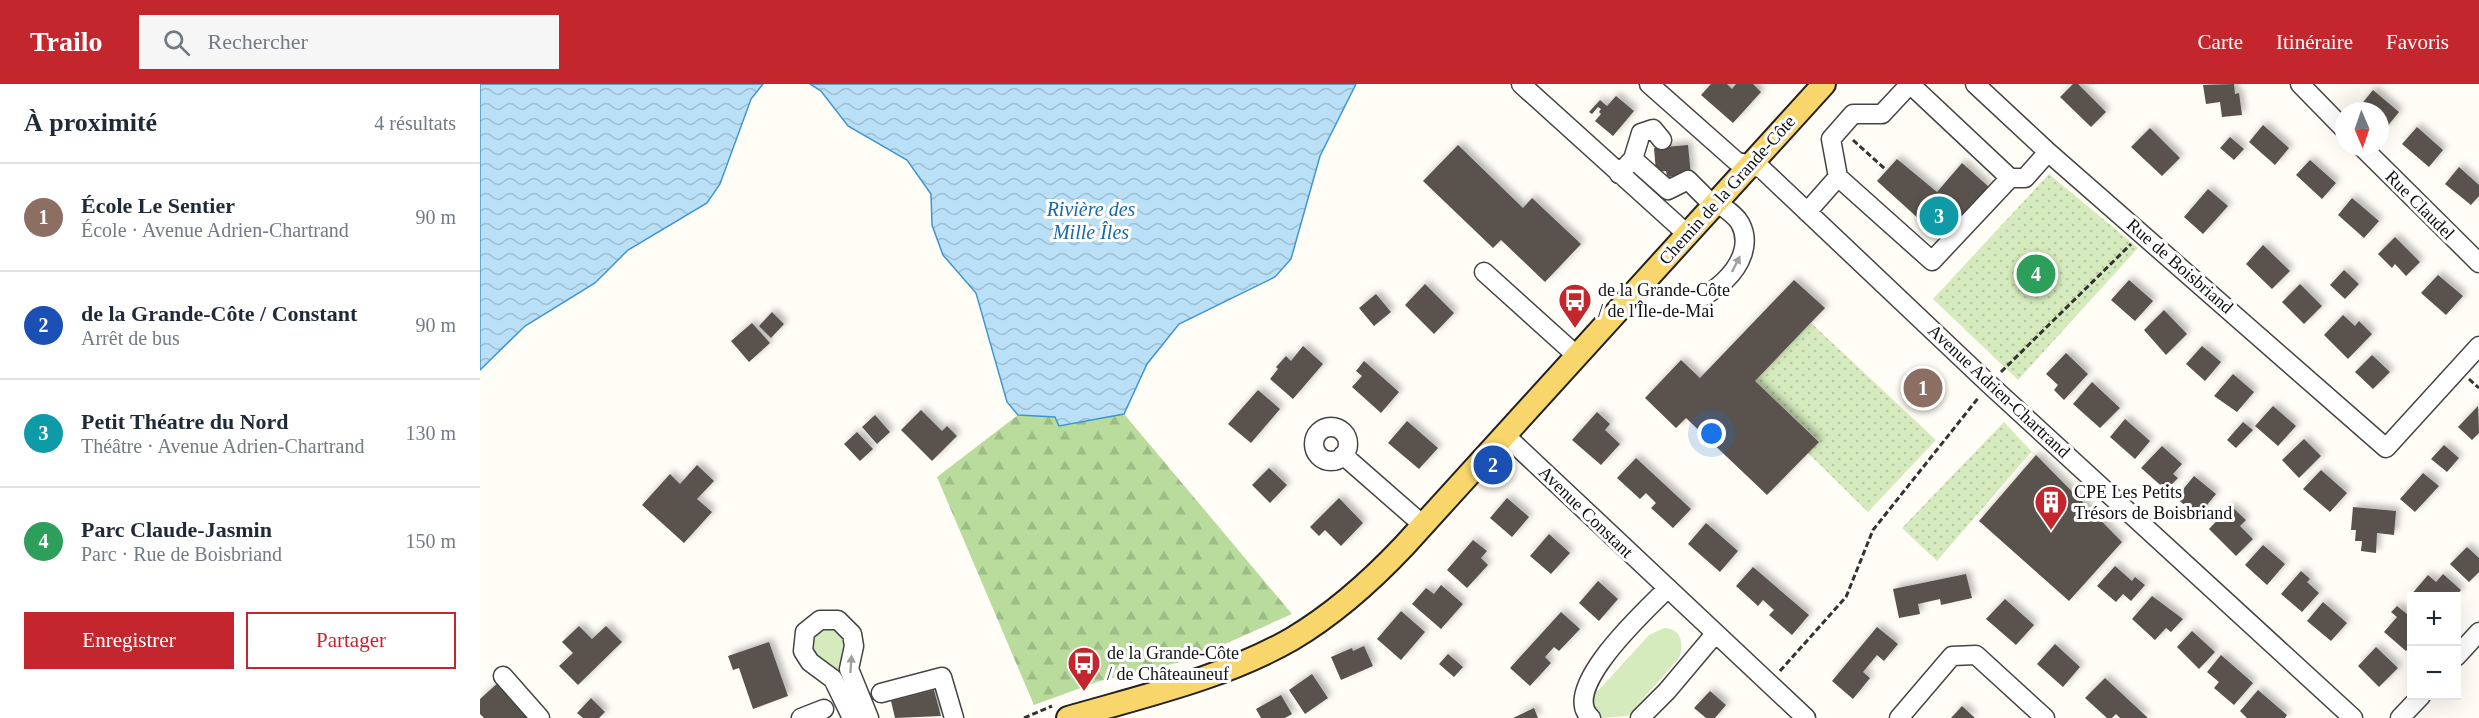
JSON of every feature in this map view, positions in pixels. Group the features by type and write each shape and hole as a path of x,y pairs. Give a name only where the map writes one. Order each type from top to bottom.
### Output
{"main road":[{"name":"Chemin de la Grande-Côte","path":"1063,711 1218,672 1291,639 1362,589 1423,525 1824,84"}],"street":[{"path":"1521,84 1687,234"},
{"name":"Avenue Adrien-Chartrand","path":"1649,84 1736,161 1762,169 1989,384 2353,718"},
{"name":"Rue de Boisbriand","path":"1975,84 2048,152 2386,448 2479,346"},
{"path":"2300,84 2335,120"},
{"path":"2010,178 1932,261 1838,177 1831,139 1853,114 1882,114 1909,85 2010,178 2025,178 2048,152"},
{"path":"1619,174 1633,159 1641,133 1653,129 1662,140"},
{"name":"Rue Claudel","path":"2371,156 2479,263"},
{"path":"1633,159 1668,190"},
{"path":"1807,212 1838,177"},
{"path":"1636,290 1657,304 1676,305 1696,300 1709,294 1729,276 1741,257 1743,231 1739,221 1688,180 1668,190 1654,205"},
{"path":"1484,272 1576,355"},
{"name":"Avenue Constant","path":"1505,435 1666,589 1806,718"},
{"path":"1343,455 1423,525"},
{"path":"1591,718 1586,713 1582,696 1590,677 1621,635 1666,589"},
{"path":"852,718 833,679 810,662 803,651 805,632 819,620 838,620 852,634 854,646 849,669 869,718"},
{"path":"2461,652 2479,632"},
{"path":"1640,718 1667,691 1715,634"},
{"path":"1899,718 1952,656 1976,656 2045,718"},
{"path":"503,676 540,718"},
{"path":"881,693 942,676 954,718"},
{"path":"2400,718 2417,700"},
{"path":"801,718 824,709"}],"path":[{"path":"1848,135 1885,169"},
{"path":"1768,683 1846,597 1873,530 1989,384 2143,233"},
{"path":"1024,718 1063,711"}],"green space":[{"path":"2049,174 2138,248 2018,380 1933,299"},
{"path":"1811,323 1936,440 1868,512 1808,453 1819,441 1755,381"},
{"path":"1124,414 1292,614 1189,660 1100,681 1034,705 937,477 1018,415 1055,417 1060,425"},
{"path":"2004,422 2035,455 2031,452 1937,561 1902,528"},
{"path":"823,625 843,631 861,718 814,656 809,640"},
{"path":"1664,628 1675,631 1680,638 1679,658 1628,716 1602,718 1595,712 1593,700 1596,693 1649,635"}],"water":[{"path":"480,84 763,84 751,99 720,184 707,203 628,250 595,283 525,326 480,370"},
{"name":"Rivière des Mille Îles","path":"810,84 1356,84 1320,156 1291,259 1275,277 1179,324 1147,364 1124,414 1059,426 1055,417 1018,415 1007,402 976,293 943,255 932,225 931,194 907,160 848,126 821,91"}],"building":[{"path":"1711,84 1727,84 1732,89 1736,84 1753,84 1761,92 1733,123 1701,95"},
{"path":"2073,84 2078,84 2106,112 2091,127 2060,97"},
{"path":"2234,84 2235,94 2239,93 2242,115 2222,117 2220,102 2206,104 2203,85"},
{"path":"2373,90 2387,102 2363,102"},
{"path":"1616,96 1634,111 1613,136 1595,121 1601,114 1599,112 1601,109 1598,107 1592,114 1589,112 1600,100 1607,106"},
{"path":"2389,104 2399,112 2389,124"},
{"path":"2263,125 2289,148 2275,165 2249,142"},
{"path":"2417,127 2443,150 2429,167 2402,144"},
{"path":"2150,128 2180,158 2162,176 2131,147"},
{"path":"2230,137 2244,149 2234,160 2220,148"},
{"path":"1458,145 1523,208 1532,198 1581,244 1545,282 1501,240 1493,248 1423,181"},
{"path":"1688,145 1691,175 1667,177 1666,171 1656,172 1654,148"},
{"path":"1897,159 1937,192 1962,163 1989,187 1942,240 1877,181"},
{"path":"2310,160 2336,183 2322,199 2296,175"},
{"path":"2459,167 2479,185 2479,196 2471,205 2445,184"},
{"path":"2208,189 2228,206 2203,234 2184,217"},
{"path":"2352,198 2379,221 2364,238 2338,215"},
{"path":"2395,237 2420,262 2406,276 2395,264 2392,268 2378,254"},
{"path":"2263,245 2290,271 2272,289 2246,264"},
{"path":"2344,270 2359,284 2345,299 2330,285"},
{"path":"2438,275 2463,296 2446,315 2421,293"},
{"path":"1794,280 1825,308 1755,381 1819,442 1767,495 1686,418 1676,428 1645,398 1681,360 1700,378"},
{"path":"2129,280 2153,301 2135,321 2111,300"},
{"path":"1425,284 1454,313 1434,334 1405,305"},
{"path":"2300,284 2322,306 2304,324 2282,302"},
{"path":"1376,294 1391,312 1374,326 1359,308"},
{"path":"2164,310 2187,334 2166,355 2144,330"},
{"path":"772,312 784,324 771,338 759,326"},
{"path":"2343,315 2355,326 2359,321 2372,334 2348,359 2324,335"},
{"path":"752,323 770,343 749,362 731,341"},
{"path":"1303,346 1323,364 1293,399 1270,379 1278,369 1276,367 1286,356 1291,361"},
{"path":"2202,346 2221,362 2205,381 2186,364"},
{"path":"2066,353 2088,374 2064,400 2054,390 2058,385 2046,374"},
{"path":"2372,355 2390,372 2373,389 2355,372"},
{"path":"1364,361 1399,392 1381,413 1352,387 1362,376 1356,371"},
{"path":"2233,374 2254,392 2237,412 2214,396"},
{"path":"2092,382 2120,408 2100,428 2073,404"},
{"path":"1258,390 1280,409 1251,443 1228,424"},
{"path":"2273,406 2296,426 2278,446 2255,426"},
{"path":"2478,406 2479,433 2472,440 2458,427"},
{"path":"921,410 942,431 947,426 957,436 932,461 901,430"},
{"path":"1597,412 1610,424 1605,430 1620,444 1601,465 1572,440"},
{"path":"875,415 890,432 877,444 862,427"},
{"path":"2125,419 2150,441 2135,459 2110,437"},
{"path":"1407,421 1438,448 1419,469 1388,443"},
{"path":"2243,422 2253,430 2236,448 2227,440"},
{"path":"857,432 873,449 860,461 844,444"},
{"path":"2304,439 2321,456 2299,478 2282,460"},
{"path":"2444,445 2459,458 2447,472 2431,459"},
{"path":"2162,446 2182,464 2173,474 2178,478 2166,490 2141,468"},
{"name":"CPE Les Petits Trésors de Boisbriand","path":"2036,455 2122,542 2069,601 1979,521"},
{"path":"1636,458 1691,509 1673,528 1651,508 1656,503 1646,493 1640,499 1617,478"},
{"path":"697,465 714,481 697,499 712,512 684,543 642,505 670,474 680,484"},
{"path":"1269,468 1287,485 1270,503 1252,485"},
{"path":"2321,470 2347,493 2330,512 2303,489"},
{"path":"2423,473 2439,486 2415,512 2400,499"},
{"path":"2194,476 2216,494 2198,516 2176,498"},
{"path":"1339,498 1363,523 1341,546 1325,530 1319,536 1310,527"},
{"path":"1507,498 1529,517 1512,537 1490,518"},
{"path":"2231,506 2246,520 2240,526 2253,539 2236,556 2209,529"},
{"path":"2353,507 2396,511 2394,535 2377,533 2376,553 2361,551 2362,541 2355,541 2356,530 2351,530"},
{"path":"1706,523 1738,551 1720,572 1688,544"},
{"path":"1549,534 1570,553 1551,574 1530,556"},
{"path":"1473,540 1487,551 1481,558 1488,565 1467,588 1447,570"},
{"path":"2263,545 2285,564 2267,585 2245,565"},
{"path":"2467,547 2479,558 2479,572 2469,582 2450,564"},
{"path":"2115,566 2132,581 2135,577 2145,585 2131,601 2123,594 2116,602 2097,586"},
{"path":"1753,567 1809,615 1792,635 1769,615 1774,610 1763,600 1758,606 1736,586"},
{"path":"2301,571 2310,579 2307,582 2319,593 2302,612 2281,594"},
{"path":"1966,574 1972,598 1941,605 1940,599 1918,604 1920,614 1899,618 1893,589"},
{"path":"2443,574 2461,590 2459,592 2413,592 2428,575 2436,582"},
{"path":"1598,581 1618,599 1599,621 1579,603"},
{"path":"1441,585 1463,604 1441,629 1412,604 1426,588 1434,594"},
{"path":"2152,596 2183,619 2171,632 2166,628 2155,640 2132,619"},
{"path":"2005,599 2034,625 2016,645 1986,619"},
{"path":"2323,602 2347,623 2331,641 2307,621"},
{"path":"2397,606 2407,614 2406,651 2384,632 2397,617 2391,612"},
{"path":"1401,611 1425,632 1401,660 1377,639"},
{"path":"1561,612 1580,629 1559,651 1554,647 1545,657 1551,663 1530,686 1510,668"},
{"path":"579,626 592,639 606,626 622,642 578,685 559,666 573,653 562,642"},
{"path":"1877,627 1898,644 1884,661 1877,655 1863,672 1870,678 1853,699 1832,681"},
{"path":"2192,631 2215,652 2199,669 2177,647"},
{"path":"769,642 788,696 753,709 739,668 733,670 728,656"},
{"path":"2055,644 2080,667 2063,687 2037,664"},
{"path":"1364,646 1373,666 1341,680 1331,657 1352,648 1353,651"},
{"path":"2376,647 2398,668 2379,687 2358,666"},
{"path":"1448,654 1463,667 1454,677 1439,664"},
{"path":"2221,655 2253,683 2234,705 2214,688 2219,682 2207,672"},
{"path":"1312,674 1328,698 1305,714 1289,690"},
{"path":"2105,678 2148,718 2120,718 2116,714 2112,718 2107,718 2085,698"},
{"path":"500,681 531,718 484,718 480,714 480,699"},
{"path":"934,690 941,716 895,718 891,701"},
{"path":"2258,690 2287,715 2285,718 2247,718 2240,711"},
{"path":"1710,691 1726,705 1715,718 1706,718 1694,708"},
{"path":"1281,695 1292,714 1285,718 1261,718 1256,709"},
{"path":"591,698 605,712 599,718 583,718 577,713"},
{"path":"1962,706 1975,718 1951,718"},
{"path":"1534,708 1538,718 1513,718"}],"place":[{"name":"Petit Théatre du Nord","path":"1939,216"},
{"name":"Parc Claude-Jasmin","path":"2036,274"},
{"name":"de la Grande-Côte / de l'Île-de-Mai","path":"1575,329"},
{"name":"École Le Sentier","path":"1923,388"},
{"name":"de la Grande-Côte / Constant","path":"1493,465"},
{"name":"CPE Les Petits Trésors de Boisbriand","path":"2051,531"},
{"name":"de la Grande-Côte / de Châteauneuf","path":"1084,692"}]}
